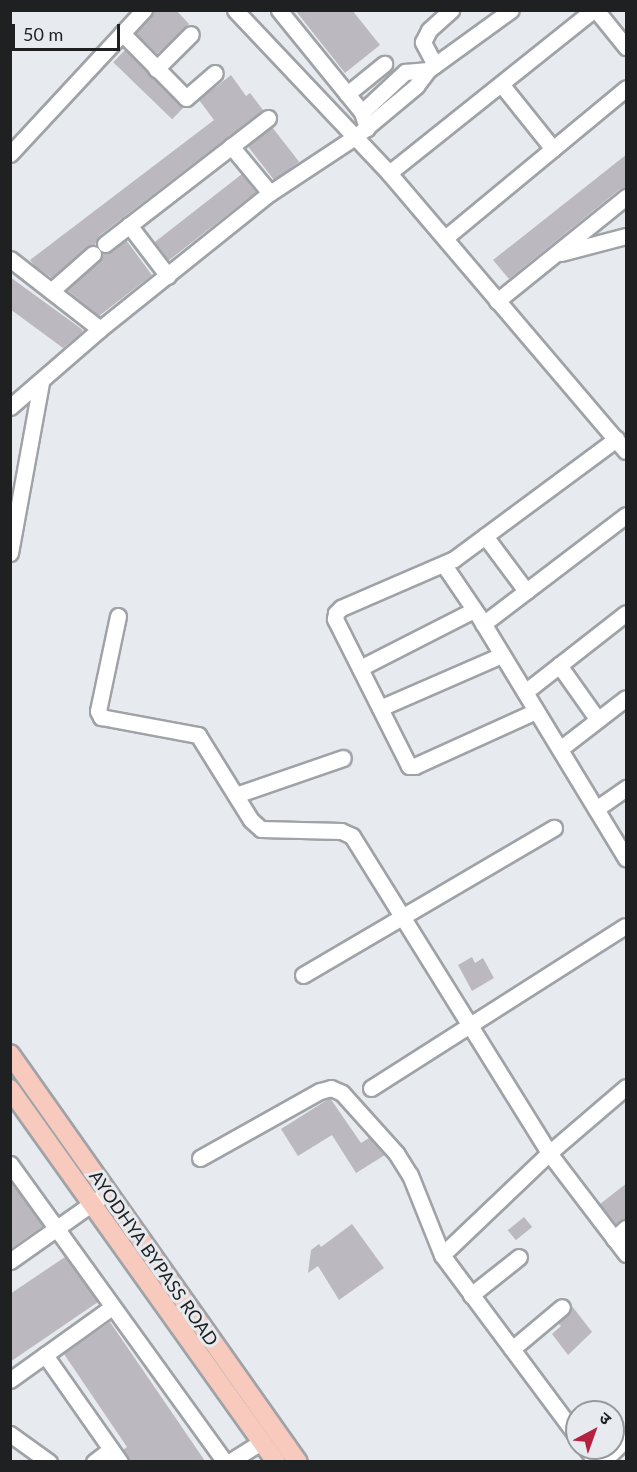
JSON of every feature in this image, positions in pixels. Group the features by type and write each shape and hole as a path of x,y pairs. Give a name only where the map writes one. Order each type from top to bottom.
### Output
{"main road":[{"name":"AYODHYA BYPASS ROAD","path":"10,1054 298,1461"},
{"name":"AYODHYA BYPASS ROAD","path":"10,1089 276,1461"}],"street":[{"path":"10,154 144,10"},
{"path":"235,10 361,133 388,173 627,451"},
{"path":"279,10 362,112 361,133"},
{"path":"432,67 423,42 429,30 451,10"},
{"path":"10,406 40,383 100,329 270,193 361,133 416,86 432,67 511,10"},
{"path":"388,173 594,10 625,43"},
{"path":"122,33 186,98 214,73"},
{"path":"156,69 191,34"},
{"path":"347,94 384,64"},
{"path":"362,112 405,72 432,67"},
{"path":"501,84 553,149"},
{"path":"445,238 627,88"},
{"path":"105,244 268,118"},
{"path":"231,146 270,193"},
{"path":"497,301 627,197"},
{"path":"129,225 168,276"},
{"path":"555,255 627,236"},
{"path":"51,291 93,254"},
{"path":"10,260 100,329"},
{"path":"10,553 40,383"},
{"path":"536,711 416,766 409,766 335,619 336,613 341,608 444,565 616,439"},
{"path":"483,624 627,515"},
{"path":"485,536 526,591"},
{"path":"444,565 483,624 627,858"},
{"path":"360,669 474,610"},
{"path":"525,692 627,613"},
{"path":"118,616 98,711 101,717 198,735 251,820 261,829 347,832 356,841 549,1153 627,1254"},
{"path":"380,708 502,655"},
{"path":"559,665 598,720"},
{"path":"560,749 627,698"},
{"path":"236,795 343,758"},
{"path":"596,809 627,788"},
{"path":"303,975 554,828"},
{"path":"371,1088 624,926"},
{"path":"442,1255 549,1153 627,1087"},
{"path":"200,1158 320,1091 331,1089 342,1093 396,1153 410,1175 442,1255 565,1420"},
{"path":"10,1164 112,1307 227,1461 262,1442"},
{"path":"10,1261 108,1192"},
{"path":"614,1239 627,1228"},
{"path":"471,1295 519,1257"},
{"path":"10,1380 112,1307"},
{"path":"512,1349 562,1307"},
{"path":"45,1355 115,1455 94,1461"},
{"path":"10,1434 49,1461"},
{"path":"602,1461 627,1439"}],"building":[{"path":"156,10 176,10 189,24 157,54 136,33"},
{"path":"295,10 352,10 380,45 345,73"},
{"path":"125,50 184,107 172,119 113,62"},
{"path":"231,75 246,96 250,93 263,110 99,236 95,245 87,247 52,278 35,266 30,260 214,120 199,100"},
{"path":"272,127 299,162 275,181 248,146"},
{"path":"627,154 627,188 620,189 509,279 493,260"},
{"path":"242,174 256,192 169,260 155,242"},
{"path":"126,240 152,275 99,316 67,290 99,261 103,253 110,252"},
{"path":"10,277 83,330 81,333 63,348 10,309"},
{"path":"472,957 475,963 483,958 494,978 472,991 458,965"},
{"path":"330,1098 361,1143 369,1138 385,1155 356,1173 332,1135 298,1156 281,1129"},
{"path":"10,1181 43,1226 10,1249"},
{"path":"627,1183 627,1219 616,1224 600,1204"},
{"path":"524,1217 532,1227 516,1240 508,1230"},
{"path":"352,1224 384,1268 339,1300 318,1266 308,1273 311,1250 319,1244 321,1247"},
{"path":"65,1257 98,1302 10,1362 10,1294"},
{"path":"572,1306 592,1332 568,1355 552,1334 561,1326 558,1323 569,1314"},
{"path":"110,1322 205,1461 130,1461 123,1450 127,1447 64,1354"}]}
